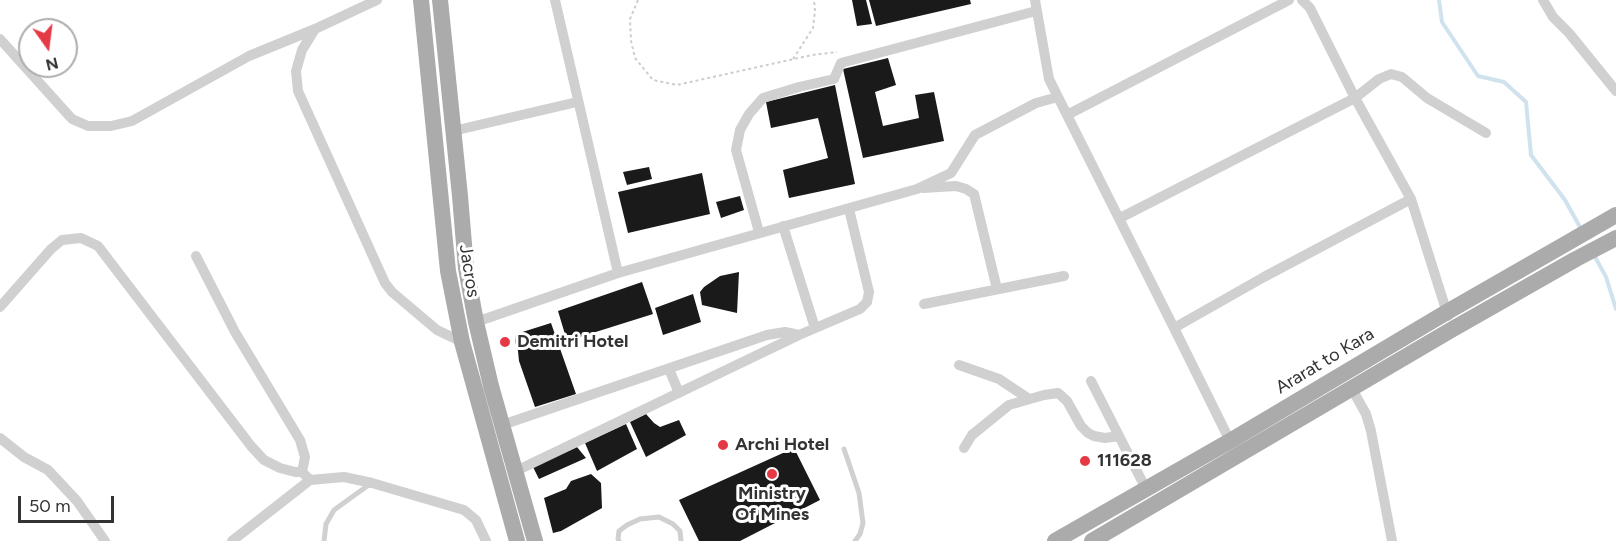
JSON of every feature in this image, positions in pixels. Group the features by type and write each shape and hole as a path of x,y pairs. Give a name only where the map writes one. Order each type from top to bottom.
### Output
{"main road":[{"name":"Jacros","path":"421,0 448,271 462,342 517,541"},
{"name":"Jacros","path":"440,0 466,268 476,322 502,425 535,541"},
{"name":"Ararat to Kara","path":"1055,541 1616,215"},
{"name":"Ararat to Kara","path":"1102,538 1451,330 1616,238"},
{"path":"448,271 466,268"}],"street":[{"path":"0,39 72,118 88,126 111,126 132,121 249,56 377,0"},
{"path":"555,0 618,273"},
{"path":"1067,115 1289,0"},
{"path":"1302,0 1310,8 1355,98 1411,199 1451,330"},
{"path":"1543,0 1553,17 1569,33 1616,91"},
{"path":"759,232 736,150 740,129 749,114 764,98 834,79 841,63 1035,5 1049,79 1230,441"},
{"path":"315,29 302,50 296,71 298,91 385,283 392,292 437,330 462,342"},
{"path":"1120,218 1355,98 1379,79 1391,74 1402,77 1427,98 1486,133"},
{"path":"476,322 618,273 917,189 951,173 975,135 1036,103 1058,98"},
{"path":"453,131 577,102"},
{"path":"917,189 956,186 974,194 997,289"},
{"path":"1174,328 1411,199"},
{"path":"516,471 799,335 860,309 867,302 869,292 849,209"},
{"path":"783,226 815,328"},
{"path":"0,307 51,249 62,240 81,238 98,246 264,460 306,476 345,477 464,510 476,520 486,541"},
{"path":"196,256 235,332 300,440 305,456 306,476"},
{"path":"924,304 1064,276"},
{"path":"502,425 766,335 784,332 799,335"},
{"path":"959,365 999,379 1029,399"},
{"path":"669,369 680,393"},
{"path":"1091,381 1146,489"},
{"path":"1352,389 1366,414 1371,431 1392,541"},
{"path":"964,448 972,435 1009,405 1058,393 1067,401 1088,434 1105,438 1119,436"},
{"path":"0,438 24,457 48,470 77,501 105,541"},
{"path":"232,541 306,476"},
{"path":"1098,517 1102,538"}],"lane":[{"path":"844,449 859,493 863,523 855,541"},
{"path":"324,541 326,524 334,510 372,483"},
{"path":"619,541 619,531 627,525 640,519 659,517 673,524 680,531 681,541"}],"path":[{"path":"638,0 630,19 631,40 635,58 653,80 677,85 812,55 846,51 863,58"},
{"path":"793,59 813,28 814,0"}],"building":[{"path":"852,0 866,0 872,24 857,26"},
{"path":"869,0 970,0 971,4 876,26"},
{"path":"888,58 896,85 875,92 883,126 919,118 915,95 934,92 944,141 863,158 843,69"},
{"path":"835,85 855,184 789,198 783,170 828,158 818,118 771,128 766,102"},
{"path":"649,167 652,179 627,185 623,172"},
{"path":"702,173 710,214 628,233 618,192"},
{"path":"740,196 744,210 721,218 716,202"},
{"path":"739,272 737,313 702,305 700,292 704,287 720,276"},
{"path":"642,282 653,314 567,341 558,311"},
{"path":"693,294 701,322 663,335 655,308"},
{"path":"551,323 576,394 535,407 519,361 515,342 516,334"},
{"path":"646,414 660,427 679,420 686,435 646,457 630,422"},
{"path":"626,424 637,449 597,471 585,443"},
{"path":"577,447 586,458 539,479 533,467"},
{"name":"Ministry Of Mines","path":"794,448 820,500 740,541 699,541 679,500"},
{"path":"591,474 601,483 602,508 561,531 553,533 544,498 566,489 571,481"}],"waterway":[{"path":"1439,0 1442,22 1478,76 1504,82 1526,102 1531,155 1565,200 1581,229"},
{"path":"1594,255 1606,277 1616,309"}],"place":[{"name":"Demitri Hotel","path":"505,342"},
{"name":"Archi Hotel","path":"723,445"},
{"name":"111628","path":"1085,461"},
{"name":"Ministry Of Mines","path":"772,474"}]}
